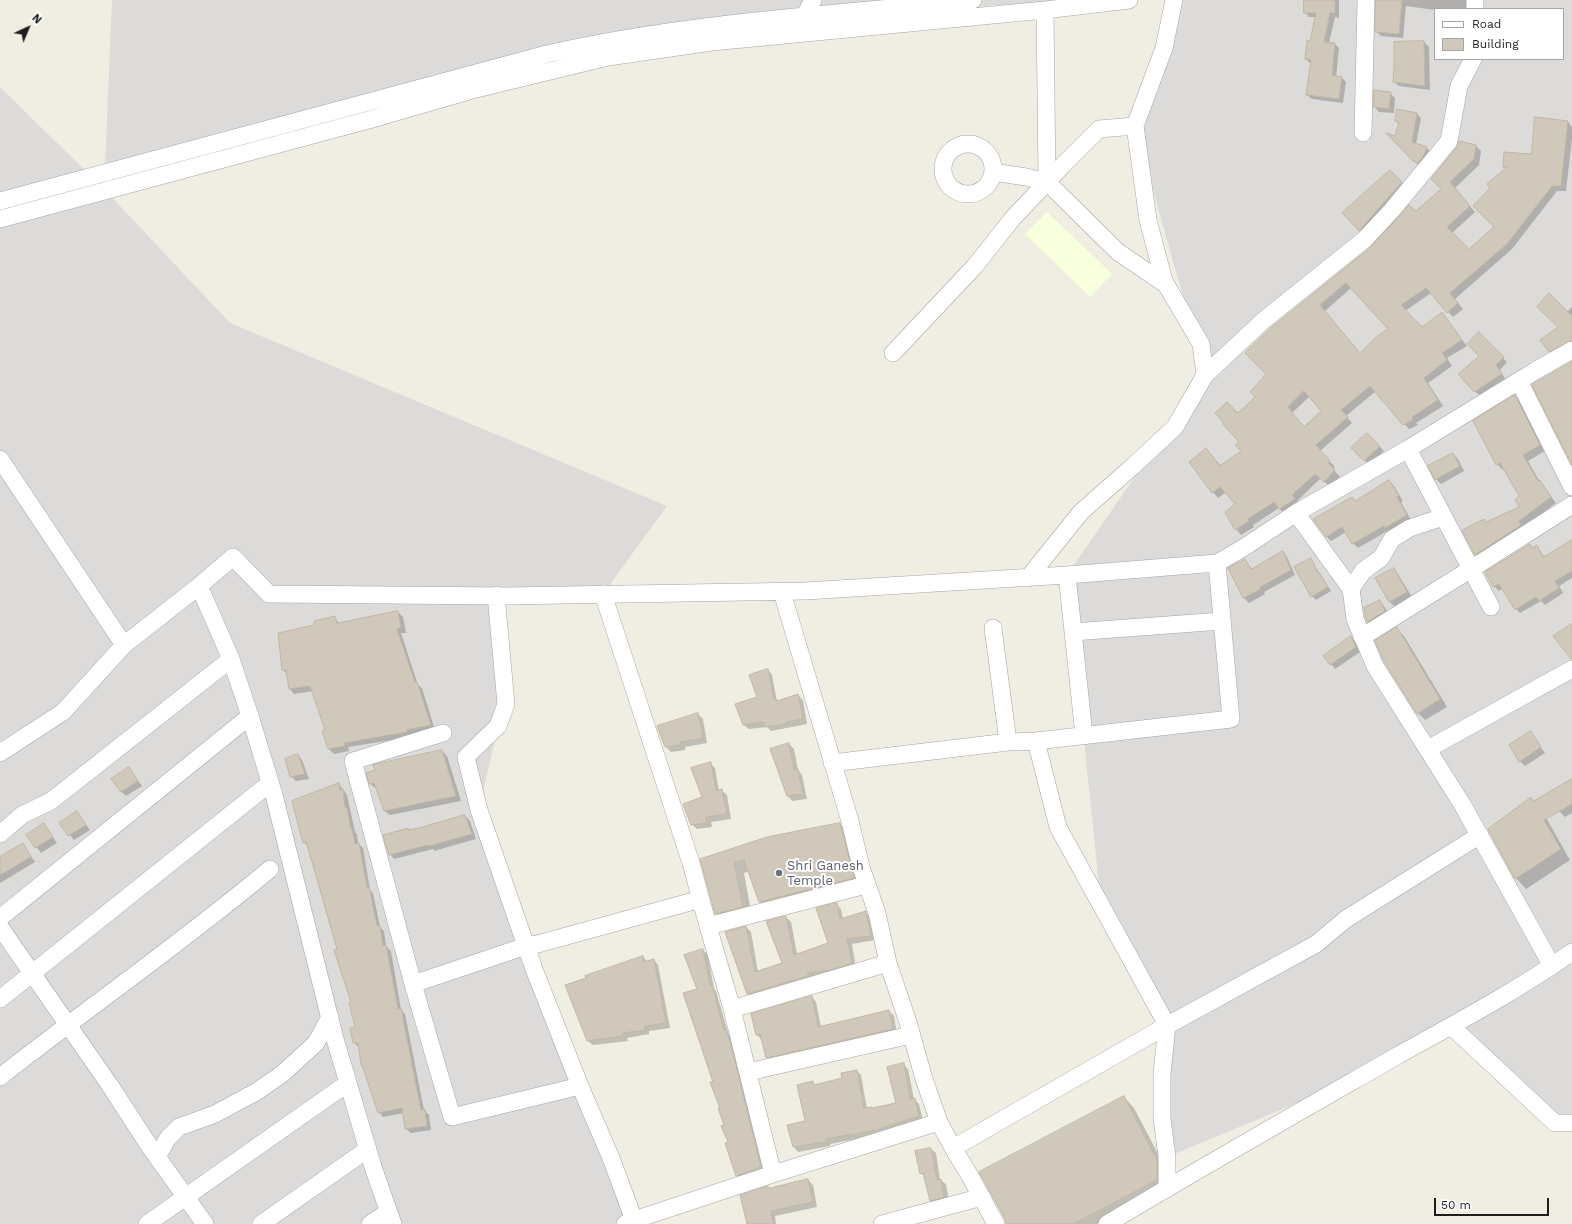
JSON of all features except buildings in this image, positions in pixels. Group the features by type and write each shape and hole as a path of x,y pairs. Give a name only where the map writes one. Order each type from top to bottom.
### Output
{"street":[{"path":"804,17 813,0"},
{"path":"0,201 598,42 684,29 973,0"},
{"path":"0,219 372,119 472,90 608,58 712,42 1045,10 1129,0"},
{"path":"1174,0 1164,48 1135,126 1148,220 1165,284 1201,344 1205,375"},
{"path":"1363,133 1366,0"},
{"path":"1045,10 1047,182"},
{"path":"1028,578 1081,512 1175,427 1205,375 1264,320 1366,239 1406,193 1450,141 1459,86 1472,60"},
{"path":"893,353 975,266 1013,218 1099,129 1135,126"},
{"path":"993,172 1047,182 1118,252 1165,284"},
{"path":"0,754 63,712 124,645 199,586 233,557 269,594 496,596 782,592 1028,578 1217,563 1296,514 1408,449 1572,350"},
{"path":"1519,381 1572,487"},
{"path":"1408,449 1491,607"},
{"path":"0,459 124,645"},
{"path":"1362,637 1572,505"},
{"path":"1296,514 1351,589 1355,619 1375,666 1428,749 1480,835 1552,966"},
{"path":"1351,589 1363,571 1381,558 1392,539 1410,528 1443,517"},
{"path":"832,763 1008,742 1036,741 1232,719 1217,563"},
{"path":"1067,575 1084,735"},
{"path":"199,586 231,659 250,716 270,783 348,1083 390,1218 370,1224"},
{"path":"782,592 866,885 877,913 888,963 924,1080 939,1122 996,1224"},
{"path":"603,594 691,863 732,1009 773,1174"},
{"path":"496,596 506,704 498,726 466,757 479,810 526,946 580,1086 611,1158 632,1222 773,1174 939,1122"},
{"path":"1073,632 1222,621"},
{"path":"993,628 1008,742"},
{"path":"0,834 22,815 51,802 231,659"},
{"path":"1428,749 1572,669"},
{"path":"0,918 250,716"},
{"path":"443,733 353,761 413,984 452,1117 580,1086"},
{"path":"1036,741 1058,827 1167,1025 1162,1074 1162,1118 1167,1157 1167,1188"},
{"path":"0,999 270,783"},
{"path":"953,1148 1167,1025 1316,944 1346,919 1480,835"},
{"path":"0,1077 67,1025 222,910 270,869"},
{"path":"708,926 866,885"},
{"path":"413,984 526,946 542,943 700,899"},
{"path":"0,927 157,1157 205,1224"},
{"path":"1107,1224 1450,1026 1552,966 1572,952"},
{"path":"732,1009 888,963"},
{"path":"157,1157 168,1138 179,1127 215,1114 256,1092 282,1074 316,1042 330,1017"},
{"path":"1450,1026 1556,1123 1572,1122"},
{"path":"748,1072 911,1035"},
{"path":"147,1224 348,1083"},
{"path":"261,1224 368,1149"},
{"path":"882,1224 982,1198"}],"shaded area":[{"path":"112,0 1083,0 883,12 398,103 104,189"},
{"path":"1173,0 1572,0 1572,1123 1555,1123 1450,1026 1362,1076 1167,1157 1159,1030 1101,905 1067,575 1205,375 1135,126"},
{"path":"0,87 104,189 230,323 667,506 603,594 507,596 498,726 479,810 643,1224 0,1224"},
{"path":"1047,212 1112,274 1090,297 1025,234"}],"place":[{"name":"Shri Ganesh Temple","path":"779,873"}]}
